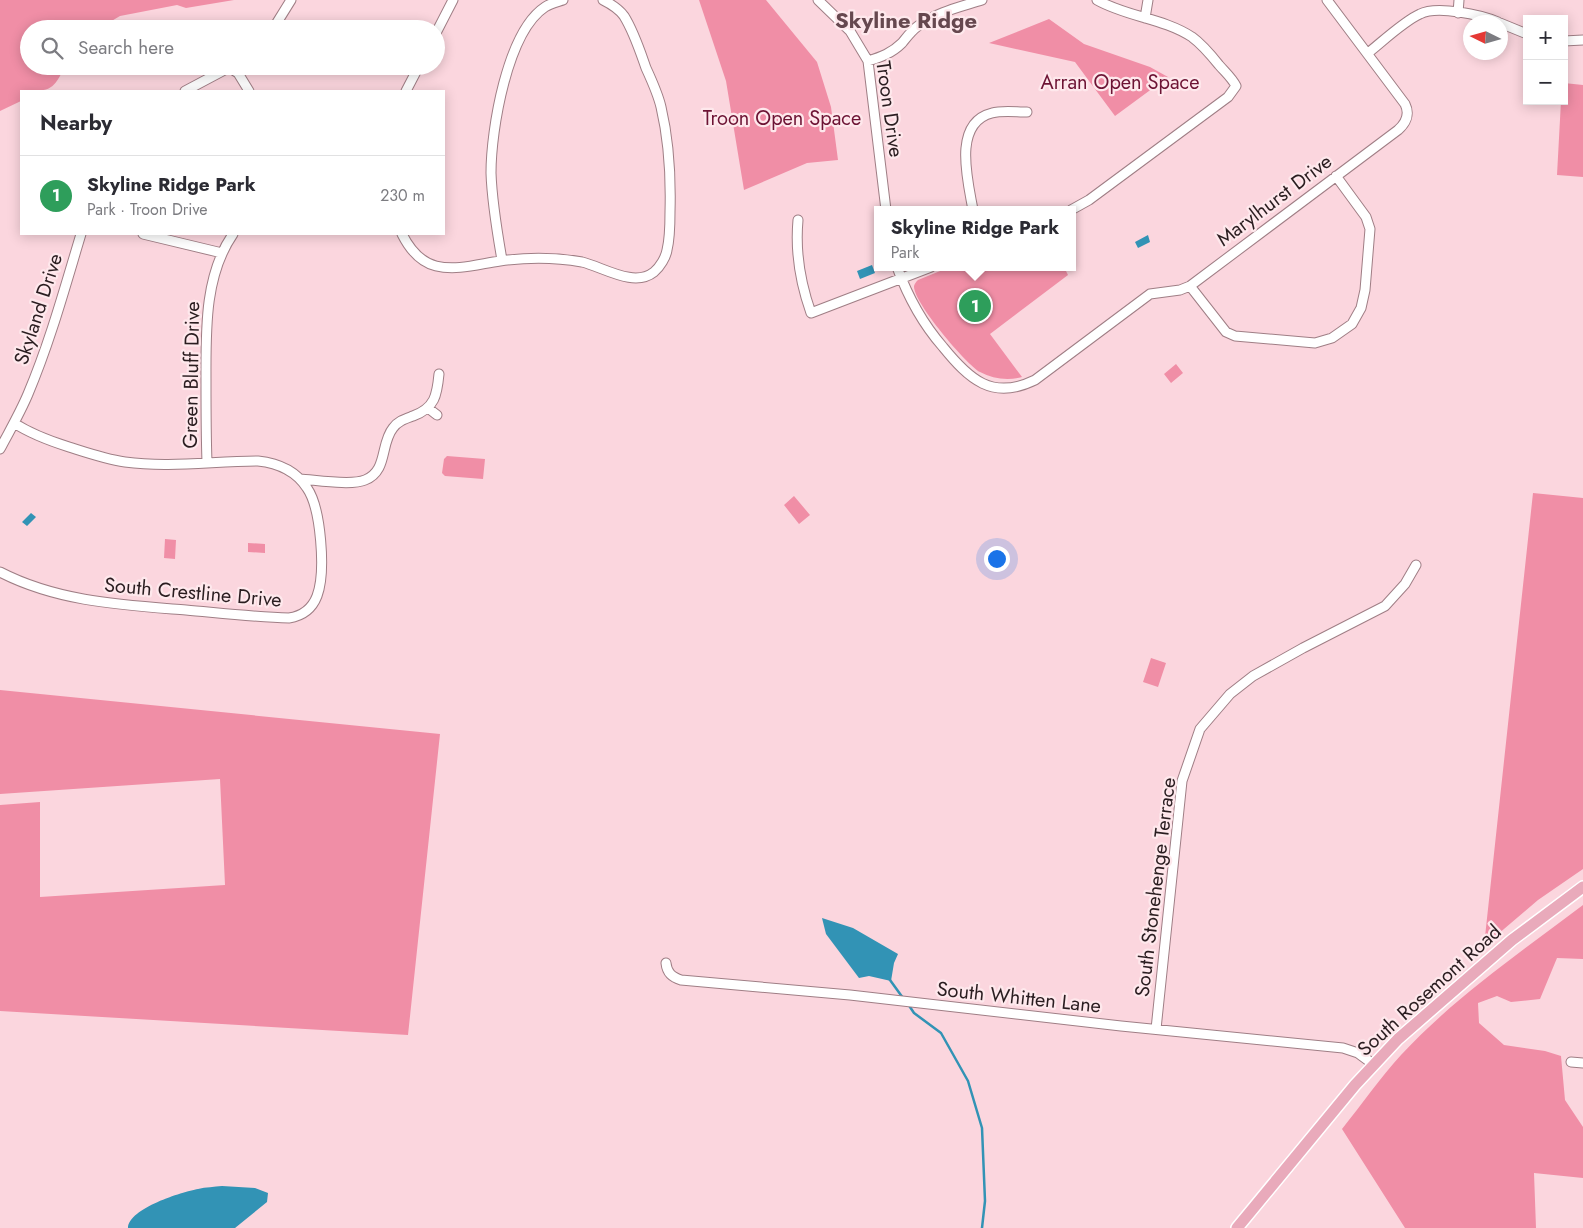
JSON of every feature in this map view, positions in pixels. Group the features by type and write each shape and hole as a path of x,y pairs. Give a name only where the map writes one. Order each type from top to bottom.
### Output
{"main road":[{"name":"South Rosemont Road","path":"1237,1228 1373,1064 1404,1033 1522,931 1583,887"}],"street":[{"path":"279,20 291,0"},
{"path":"443,20 453,0"},
{"path":"502,260 493,208 491,174 493,136 500,97 512,59 526,29 544,8 563,0"},
{"path":"403,235 412,251 419,258 435,266 456,268 502,260 553,258 588,264 619,275 640,278 656,271 667,251 670,185 661,106 628,25 617,8 603,0"},
{"name":"Troon Drive","path":"818,0 850,31 868,61 886,206"},
{"path":"868,61 889,53 902,43 916,27 931,18 943,12 982,0"},
{"path":"1076,207 1228,97 1236,86 1206,50 1192,37 1176,29 1125,13 1097,0"},
{"path":"1144,18 1148,0"},
{"name":"Marylhurst Drive","path":"901,279 919,316 954,361 971,378 998,388 1020,387 1037,378 1150,294 1180,290 1190,286 1398,130 1408,116 1405,104 1327,0"},
{"path":"1458,13 1459,0"},
{"path":"1368,53 1418,14 1434,11 1478,15"},
{"path":"1508,26 1523,32"},
{"path":"1568,41 1583,40"},
{"path":"187,90 216,75"},
{"path":"239,75 248,90"},
{"path":"407,90 414,75"},
{"path":"972,206 965,152 970,129 975,123 990,113 1027,112"},
{"path":"1190,286 1226,332 1235,336 1315,343 1332,338 1346,329 1352,324 1361,308 1365,290 1370,229 1366,217 1336,176"},
{"path":"798,220 796,249 805,295 811,312 921,271"},
{"name":"Skyland Drive","path":"0,448 38,368 81,235"},
{"path":"148,235 222,253"},
{"name":"Green Bluff Drive","path":"207,462 207,321 209,300 222,253 232,235"},
{"path":"898,271 901,279"},
{"path":"300,479 347,482 367,479 378,470 383,460 386,443 392,429 402,420 421,413 428,408 436,396 439,374"},
{"path":"428,408 437,415"},
{"name":"South Crestline Drive","path":"0,572 40,588 100,602 278,618 298,617 309,609 317,596 321,575 318,517 312,496 300,479 284,468 265,462 150,464 108,459 41,438 14,422"},
{"name":"South Stonehenge Terrace","path":"1156,1029 1182,781 1200,730 1230,694 1253,676 1385,606 1405,584 1416,565"},
{"name":"South Whitten Lane","path":"666,963 668,973 674,978 681,980 850,995 1343,1048 1358,1053 1373,1064"},
{"path":"1570,1062 1583,1063"}],"green space":[{"path":"0,0 234,0 186,8 177,5 120,16 113,20 20,20 20,75 60,75 53,85 44,90 20,90 20,101 0,111"},
{"name":"Troon Open Space","path":"699,0 766,0 817,62 831,107 838,160 807,163 744,190 726,81"},
{"name":"Arran Open Space","path":"1049,19 1084,44 1150,67 1168,77 1115,116 1075,62 989,43"},
{"path":"1568,83 1583,85 1583,177 1557,175 1561,105 1568,105"},
{"path":"940,271 1066,271 1068,275 990,334 1022,377 1011,379 990,376 973,367 941,332 922,305 914,286 918,280"},
{"path":"1176,364 1183,373 1171,383 1164,374"},
{"path":"447,456 485,459 483,479 445,476 442,473 444,459"},
{"path":"1533,493 1583,498 1583,869 1538,900 1484,946"},
{"path":"794,496 810,515 799,524 784,505"},
{"path":"165,539 176,540 175,559 164,558"},
{"path":"248,543 265,544 265,553 248,552"},
{"path":"1151,658 1166,663 1158,687 1143,682"},
{"path":"0,690 440,734 408,1035 0,1011 0,805 40,802 40,897 225,885 220,779 0,794"},
{"path":"1583,905 1583,959 1557,958 1540,999 1511,1002 1497,996 1478,1003 1479,1023 1504,1045 1545,1051 1561,1056 1565,1100 1583,1127 1583,1178 1534,1173 1536,1228 1405,1228 1342,1129 1393,1064 1422,1034 1466,994"}],"water":[{"path":"1148,235 1150,242 1138,248 1135,242"},
{"path":"872,265 875,273 860,279 857,271"},
{"path":"31,513 36,517 27,526 22,522"},
{"path":"822,918 853,928 898,954 894,963 891,981 869,976 859,978 826,934"},
{"path":"222,1186 255,1188 268,1193 267,1202 235,1228 128,1228 137,1214 157,1202 190,1191"}],"waterway":[{"path":"890,980 903,998"},
{"path":"908,1004 914,1013 941,1033 968,1081 982,1128 985,1201 982,1228"}],"place":[{"name":"Skyline Ridge Park","path":"975,306"}],"district":[{"name":"Skyline Ridge","path":"906,20"}]}
